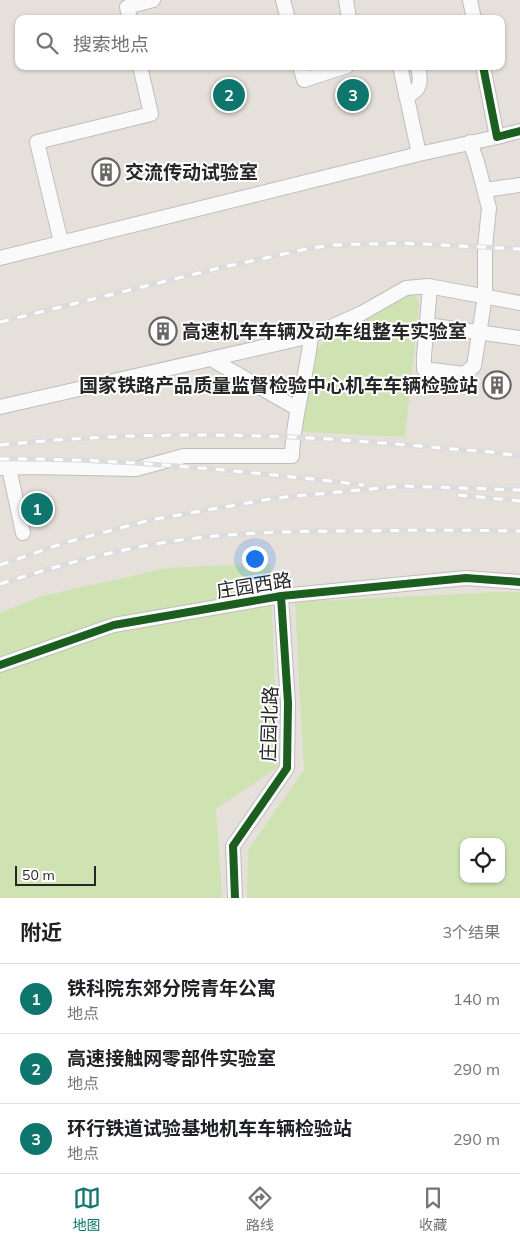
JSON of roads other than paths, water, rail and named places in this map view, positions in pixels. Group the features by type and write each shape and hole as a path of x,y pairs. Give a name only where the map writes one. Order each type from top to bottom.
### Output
{"street":[{"path":"129,15 127,7 153,0"},
{"path":"283,0 287,15"},
{"path":"346,0 349,15"},
{"path":"470,0 473,15"},
{"path":"61,242 37,142 151,114 141,70"},
{"path":"301,70 304,80 335,70"},
{"path":"401,70 419,154"},
{"path":"406,96 414,94 419,88 421,78 419,70"},
{"path":"484,70 497,137"},
{"path":"0,258 520,130"},
{"path":"430,287 424,369 464,374 474,366 485,296 485,247 489,208 478,162 470,142"},
{"path":"485,190 520,185"},
{"path":"0,408 311,336 362,313 406,288 430,287 520,303"},
{"path":"427,324 520,338"},
{"path":"23,533 5,468 136,469 184,456 292,456 292,437 309,357 311,336"},
{"path":"210,359 298,409"},
{"name":"庄园西路","path":"0,665 114,624 281,596 466,578 520,582"},
{"name":"庄园北路","path":"235,898 233,846 287,768 288,703 281,596"}],"railway":[{"path":"0,322 215,269 311,248 335,245 401,243 520,249"},
{"path":"0,445 109,437 255,436 316,438 520,456"},
{"path":"0,459 137,463 227,470 364,485"},
{"path":"0,565 64,543 150,520 276,498 402,486 520,490"},
{"path":"458,495 520,501"},
{"path":"0,584 100,555 161,543 211,536 311,531 520,531"}],"place":[{"name":"高速接触网零部件实验室","path":"229,95"},
{"name":"环行铁道试验基地机车车辆检验站","path":"353,95"},
{"name":"交流传动试验室","path":"106,172"},
{"name":"高速机车车辆及动车组整车实验室","path":"163,331"},
{"name":"国家铁路产品质量监督检验中心机车车辆检验站","path":"497,385"},
{"name":"铁科院东郊分院青年公寓","path":"37,509"}]}
